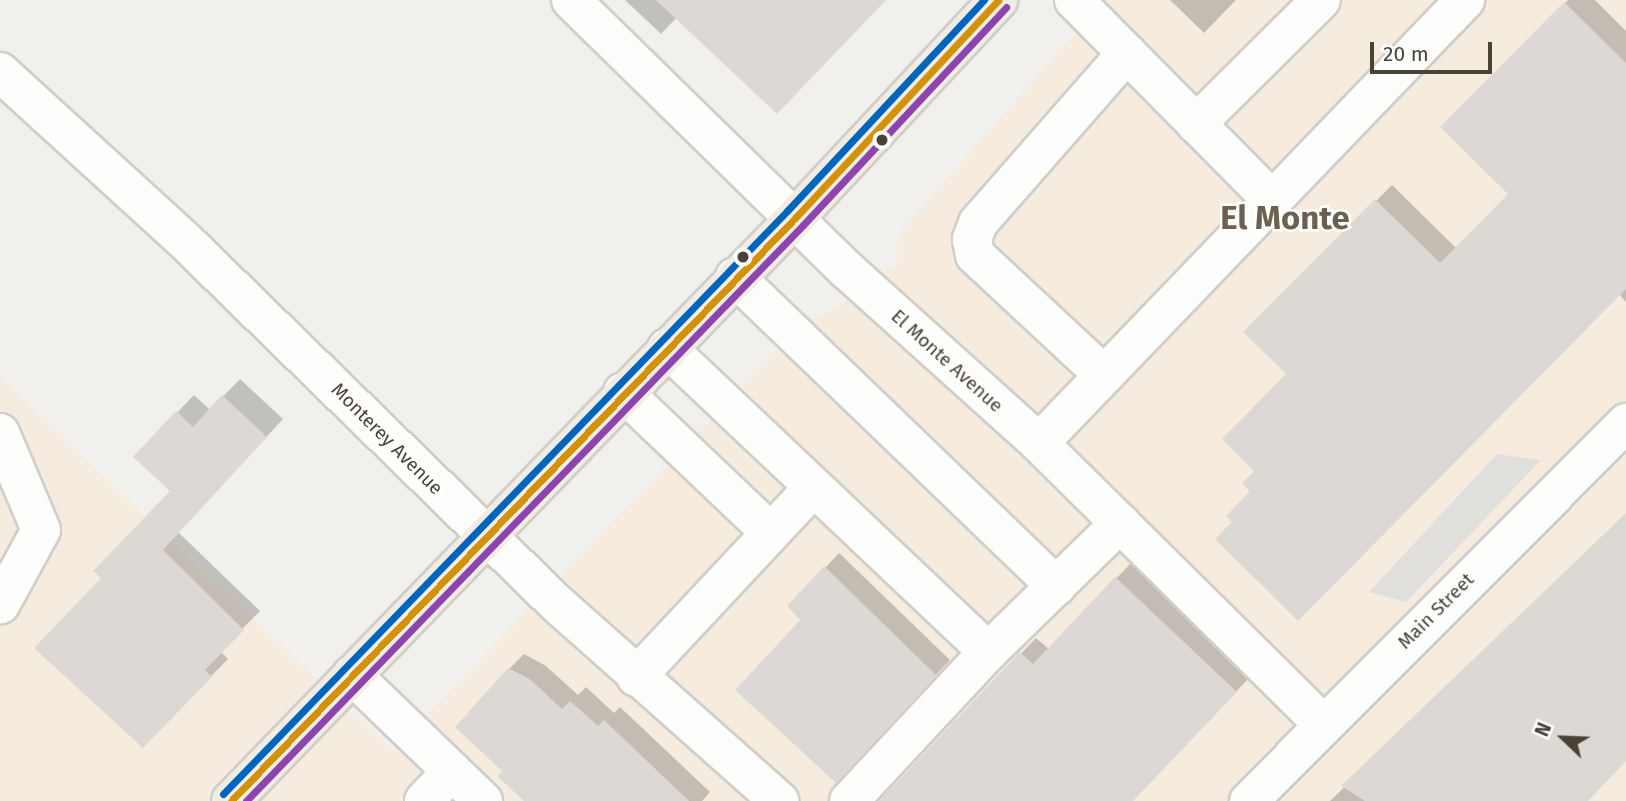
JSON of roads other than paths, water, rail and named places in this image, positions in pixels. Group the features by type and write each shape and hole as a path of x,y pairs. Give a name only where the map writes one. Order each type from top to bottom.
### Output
{"main road":[{"path":"231,801 623,392 794,218 998,0"}],"street":[{"name":"El Monte Avenue","path":"571,0 794,218 1039,443 1322,723"},
{"path":"1074,0 1272,200"},
{"path":"1196,124 1321,0"},
{"path":"1039,443 1460,2"},
{"path":"1104,374 975,255 972,239 978,223 1127,53"},
{"name":"Monterey Avenue","path":"0,72 185,241 486,537 762,795"},
{"path":"735,277 1056,586"},
{"path":"667,348 988,652"},
{"path":"623,392 770,532"},
{"name":"Main Street","path":"1249,801 1322,723 1626,423"},
{"path":"0,433 41,530 0,606"},
{"path":"636,677 813,488"},
{"path":"849,801 988,652 1120,523"},
{"path":"352,675 483,801"},
{"path":"424,801 452,771"}],"district":[{"name":"El Monte","path":"1285,219"}]}
